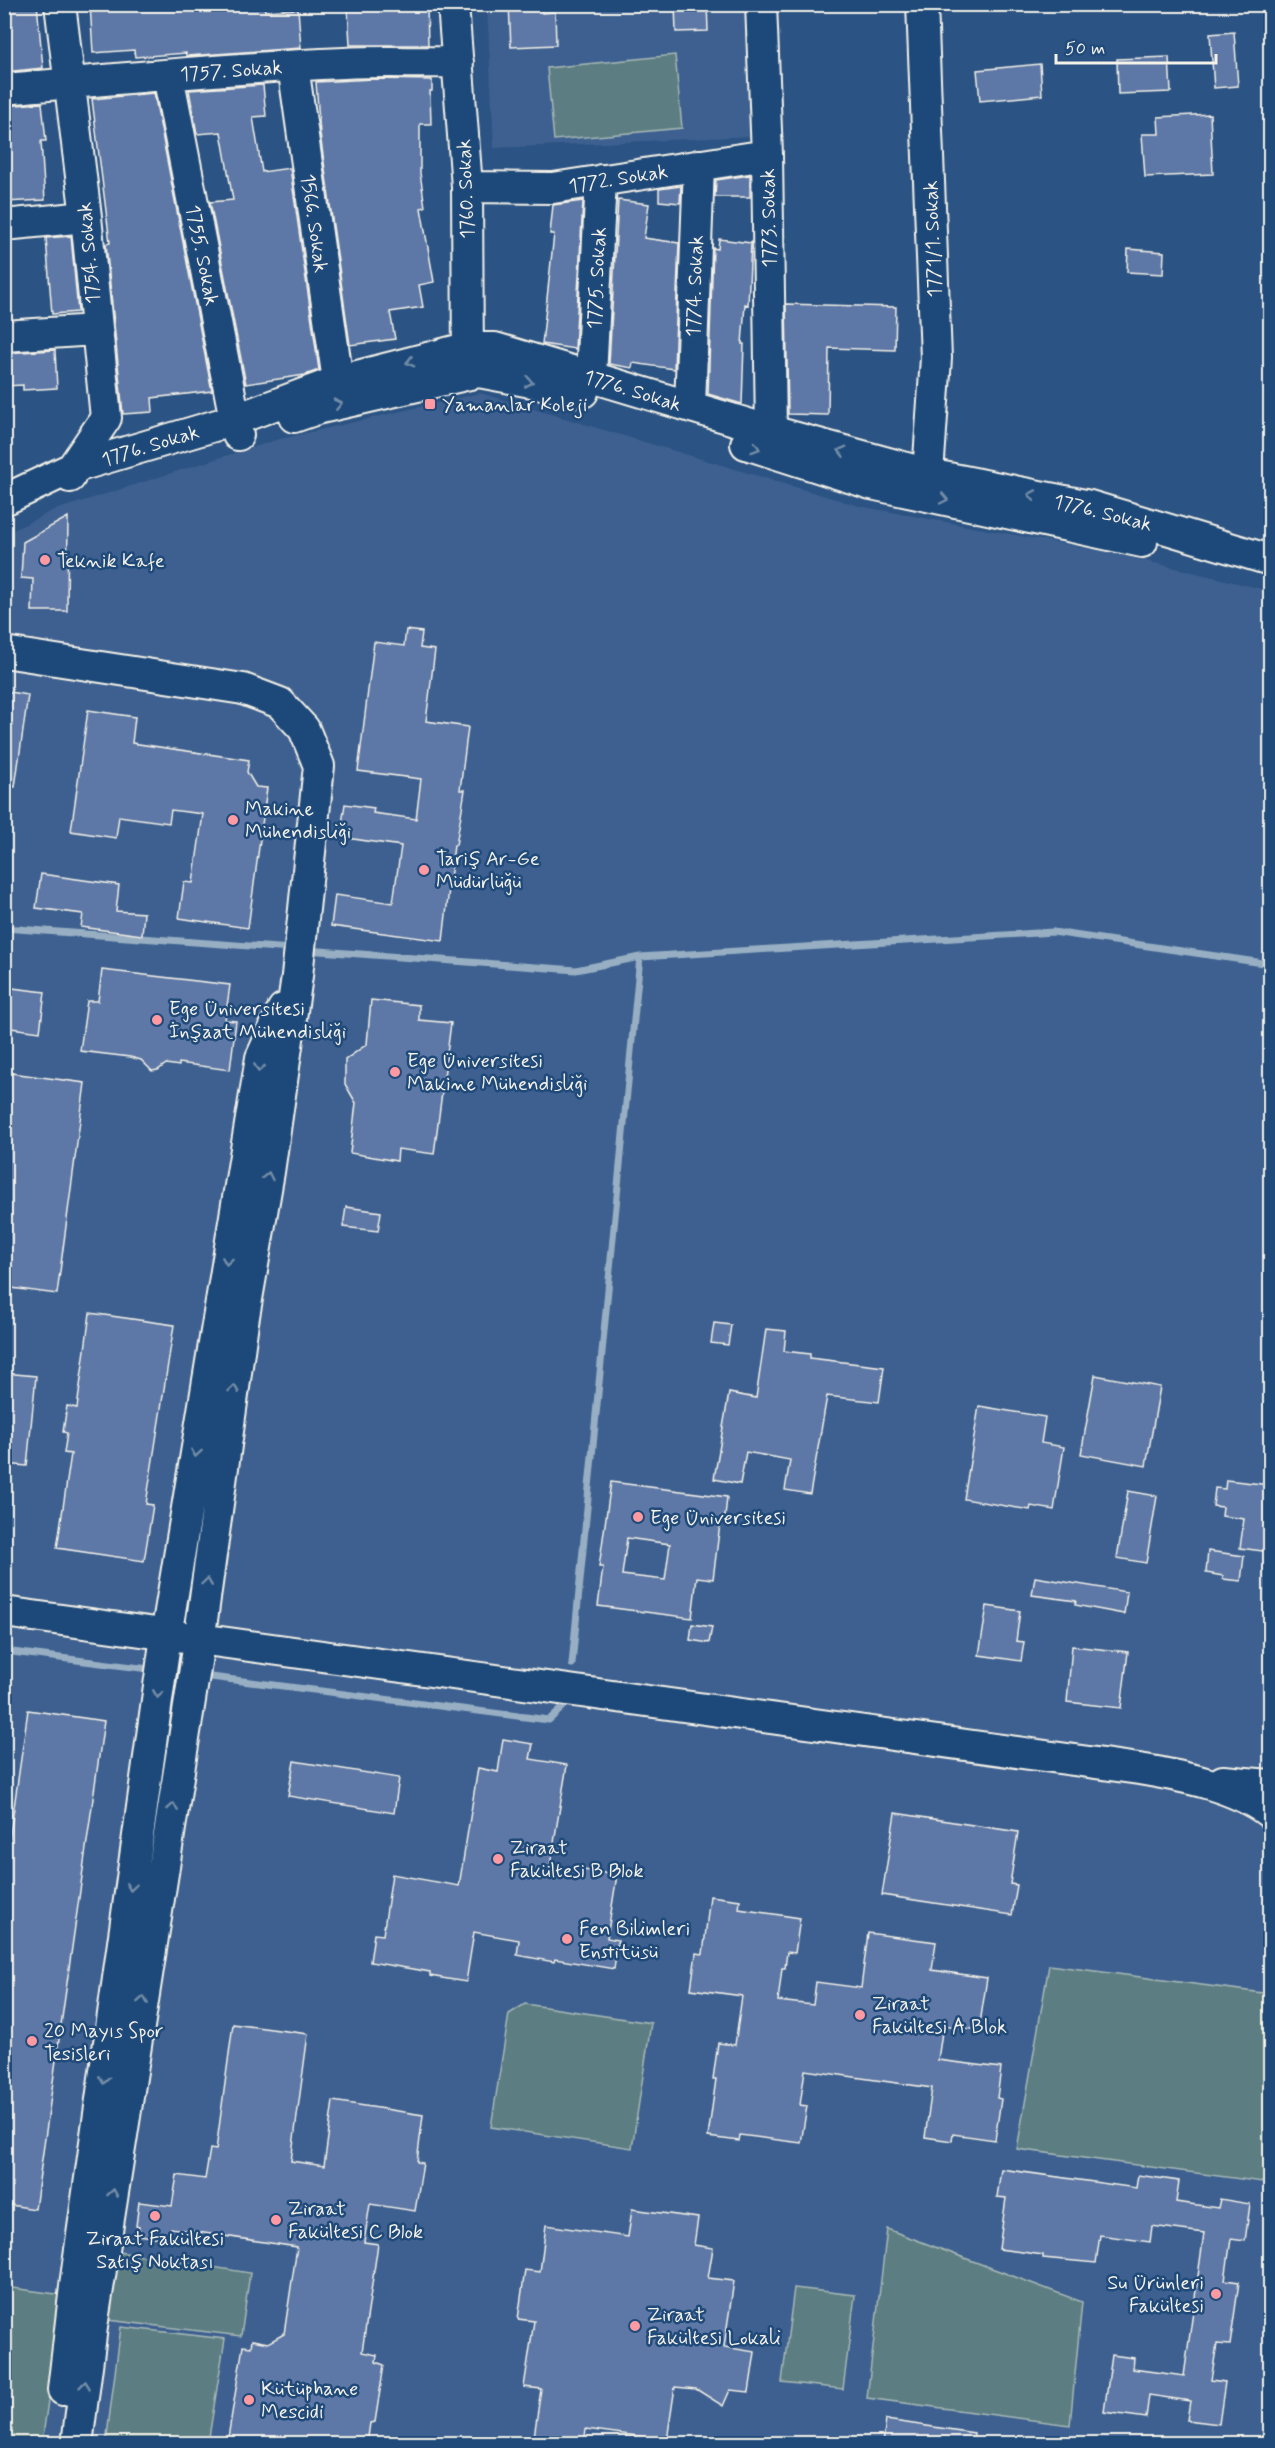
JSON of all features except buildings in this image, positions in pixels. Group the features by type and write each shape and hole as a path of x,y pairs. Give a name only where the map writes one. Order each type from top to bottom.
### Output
{"street":[{"name":"1754. Sokak","path":"60,4 86,217 95,330 106,418 70,480"},
{"name":"1760. Sokak","path":"453,4 467,187 467,361"},
{"name":"1773. Sokak","path":"761,4 767,155 771,431"},
{"name":"1771/1. Sokak","path":"922,4 936,358 928,474"},
{"name":"1757. Sokak","path":"4,89 196,71 347,63 458,62"},
{"name":"1566. Sokak","path":"293,66 338,381"},
{"name":"1755. Sokak","path":"168,75 236,427"},
{"name":"1772. Sokak","path":"467,187 553,188 767,155"},
{"name":"1774. Sokak","path":"690,406 699,165"},
{"name":"1775. Sokak","path":"591,377 601,180"},
{"path":"4,225 86,217"},
{"path":"4,336 95,330"},
{"name":"1776. Sokak","path":"4,500 236,427 318,409 467,361 495,348 771,431 928,474 1090,506 1270,560"},
{"name":"1776. Sokak","path":"236,427 338,381 467,361"},
{"name":"1776. Sokak","path":"467,361 479,372 584,392 870,484 1114,534 1270,576"},
{"name":"1776. Sokak","path":"4,516 70,480"},
{"path":"4,652 243,689 280,703 304,729 319,766 299,961 261,1058 250,1204 230,1321 166,1636 88,2280 77,2444"},
{"path":"57,2444 88,2280 199,1640 230,1321"},
{"path":"4,1612 166,1636 716,1709 1182,1777 1270,1785"},
{"path":"1182,1777 1215,1786 1262,1807 1270,1813"}],"shaded area":[{"path":"487,5 747,5 753,136 494,148"},
{"name":"Ege Üniversitesi","path":"480,393 859,506 1118,554 1270,591 1270,2443 5,2444 5,534 52,511 276,440"}],"green space":[{"path":"675,55 682,128 554,140 547,68"},
{"path":"1049,1965 1270,1994 1270,2183 1017,2149"},
{"path":"525,2004 651,2023 632,2148 491,2127 509,2014"},
{"path":"887,2229 1082,2302 1070,2425 867,2398"},
{"path":"119,2252 250,2273 241,2336 108,2320"},
{"path":"5,2287 63,2295 42,2443 5,2444"},
{"path":"794,2288 855,2295 843,2389 782,2382"},
{"path":"121,2327 225,2339 208,2443 106,2443"}],"waterway":[{"path":"4,928 292,949"},
{"path":"306,950 576,970 640,957 1053,932 1270,964"},
{"path":"572,1664 640,957"},
{"path":"4,1651 149,1669"},
{"path":"211,1677 549,1720 564,1706"}],"place":[{"name":"Yamanlar Koleji","path":"430,404"},
{"name":"Teknik Kafe","path":"45,560"},
{"name":"Makine Mühendisliği","path":"233,820"},
{"name":"Tariş Ar-Ge Müdürlüğü","path":"424,870"},
{"name":"Ege Üniversitesi İnşaat Mühendisliği","path":"157,1020"},
{"name":"Ege Üniversitesi Makine Mühendisliği","path":"395,1072"},
{"name":"Ege Üniversitesi","path":"638,1517"},
{"name":"Ziraat Fakültesi B Blok","path":"498,1859"},
{"name":"Fen Bilimleri Enstitüsü","path":"567,1939"},
{"name":"Ziraat Fakültesi A Blok","path":"860,2015"},
{"name":"20 Mayıs Spor Tesisleri","path":"32,2041"},
{"name":"Ziraat Fakültesi Satış Noktası","path":"155,2216"},
{"name":"Ziraat Fakültesi C Blok","path":"276,2220"},
{"name":"Su Ürünleri Fakültesi","path":"1216,2294"},
{"name":"Ziraat Fakültesi Lokali","path":"635,2326"},
{"name":"Kütüphane Mescidi","path":"249,2400"}]}
